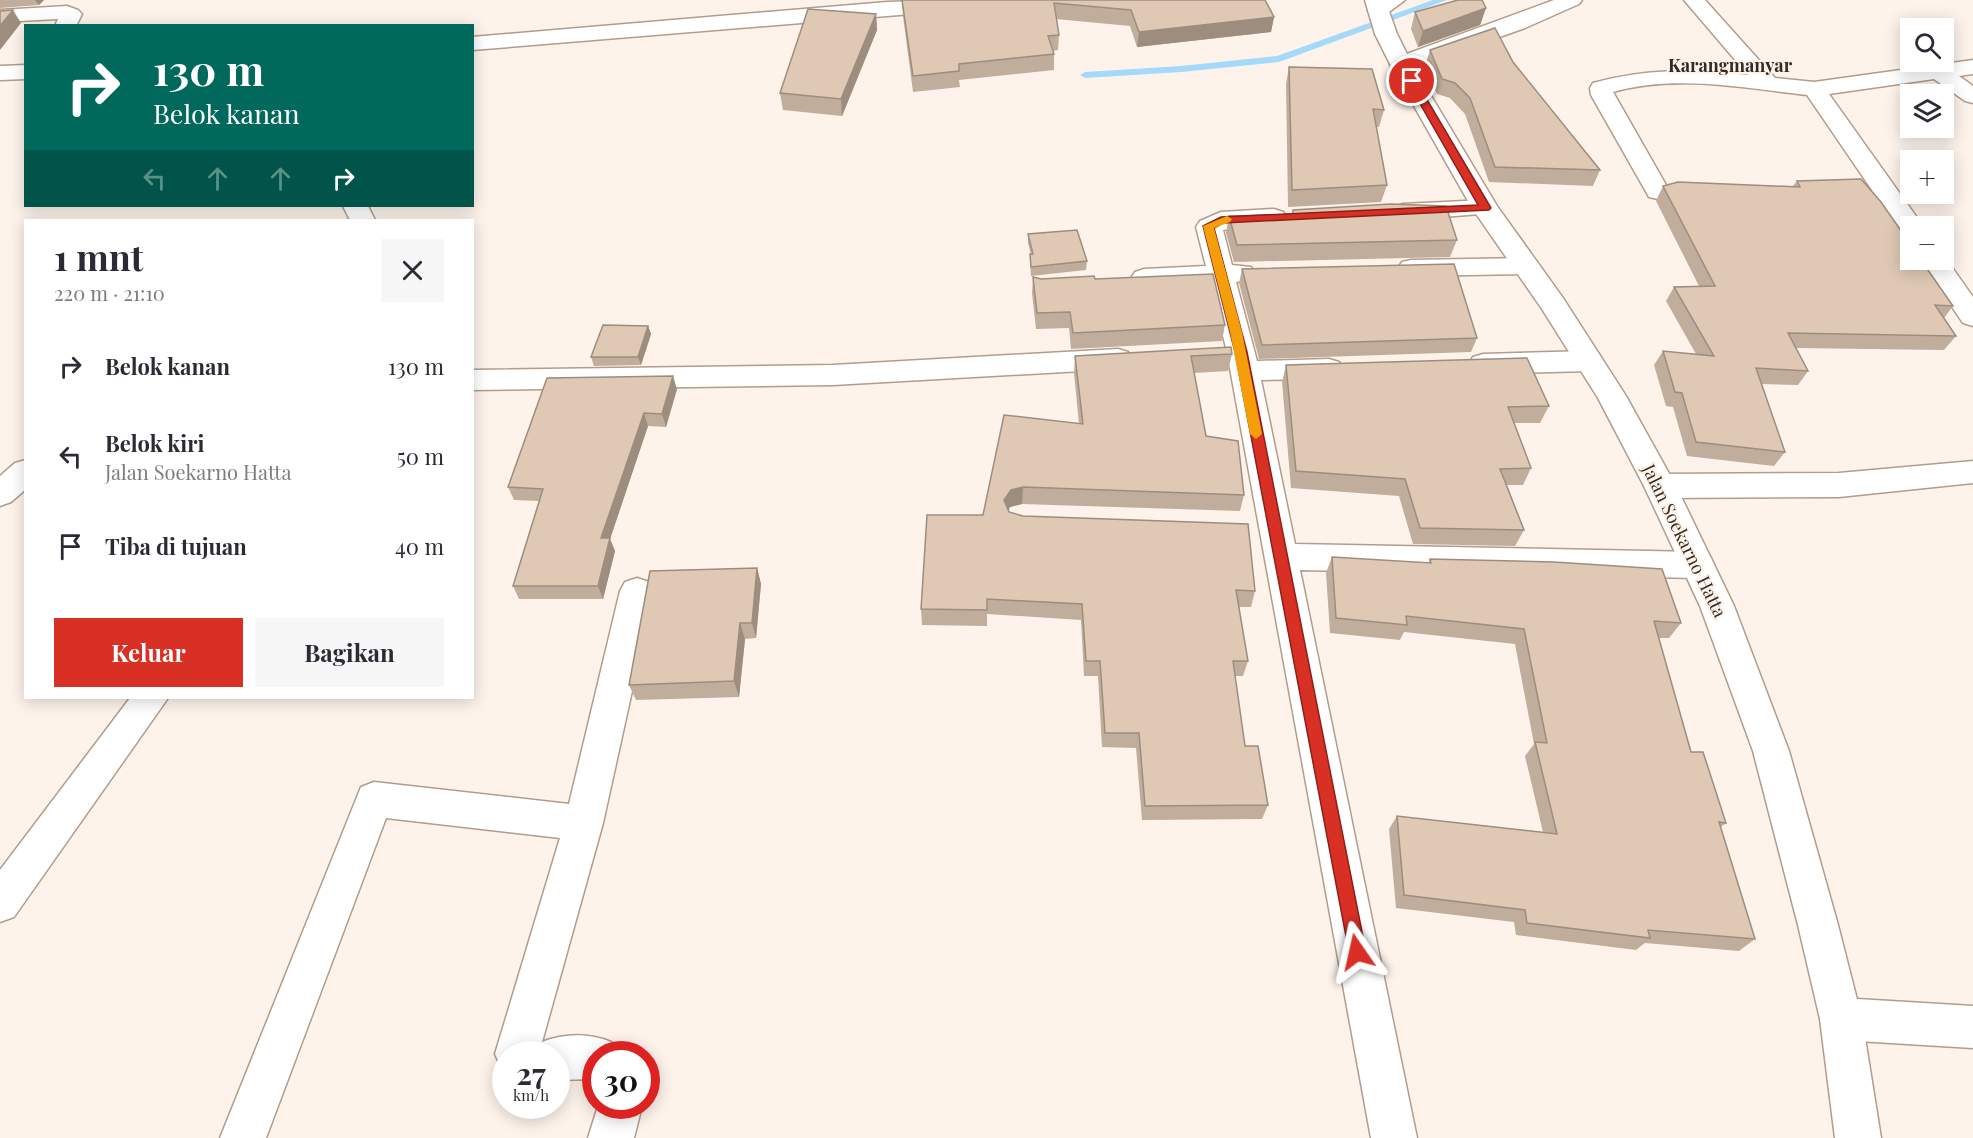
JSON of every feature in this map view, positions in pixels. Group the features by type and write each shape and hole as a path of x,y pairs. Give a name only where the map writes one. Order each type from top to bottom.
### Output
{"street":[{"path":"1401,64 1517,23 1572,0"},
{"path":"1694,0 1768,84"},
{"path":"474,44 846,6 971,4"},
{"path":"0,16 67,12 71,14 66,24"},
{"name":"Jalan Soekarno Hatta","path":"1383,12 1401,64 1485,208 1611,396 1660,486 1734,647 1771,751 1841,1019 1858,1138"},
{"path":"1658,192 1602,95 1601,88 1632,79 1716,78 1814,89 1973,67"},
{"path":"0,73 24,72"},
{"path":"1940,73 1973,96"},
{"path":"1814,89 1903,216"},
{"path":"1370,213 1485,208"},
{"path":"1301,216 1221,220 1209,226 1222,273 1234,359 1268,537 1394,1138"},
{"path":"1386,269 1526,266"},
{"path":"1940,270 1973,317"},
{"path":"1120,279 1269,272"},
{"path":"474,380 833,375 1145,357"},
{"path":"1234,359 1351,368"},
{"path":"1458,365 1589,361"},
{"path":"1660,486 1839,485 1973,472"},
{"path":"0,494 24,473"},
{"path":"1268,537 1698,565"},
{"path":"521,1041 584,823 637,591"},
{"path":"0,903 149,699"},
{"path":"243,1138 374,799 584,823"},
{"path":"1841,1019 1973,1027"},
{"path":"611,1138 616,1119"}],"building":[{"path":"902,0 1265,0 1274,17 1139,32 1131,10 1054,3 1059,35 1048,36 1054,54 959,64 959,71 913,76"},
{"path":"1458,0 1482,0 1486,8 1423,31 1415,12"},
{"path":"808,9 876,14 841,99 780,93"},
{"path":"13,10 0,26 0,11"},
{"path":"1495,28 1513,62 1600,170 1495,167 1470,98 1455,83 1442,79 1430,50"},
{"path":"1289,67 1372,69 1384,110 1373,109 1387,185 1292,190"},
{"path":"1861,179 1900,229 1900,270 1928,270 1953,306 1935,305 1956,336 1788,333 1808,371 1756,368 1785,452 1696,442 1682,393 1675,392 1663,351 1714,356 1674,287 1715,286 1663,186 1678,182 1800,187 1797,181"},
{"path":"1390,204 1446,206 1457,240 1237,245 1229,216 1293,215 1293,210"},
{"path":"1077,230 1087,261 1031,267 1030,254 1033,254 1028,234"},
{"path":"1454,264 1477,338 1262,345 1242,269"},
{"path":"1213,274 1225,325 1073,333 1070,312 1037,313 1033,277 1041,279 1094,276 1095,279"},
{"path":"603,325 648,326 638,357 591,357"},
{"path":"1231,347 1232,354 1191,356 1206,436 1238,441 1244,495 1023,487 1011,490 1004,500 1009,512 1023,516 1248,524 1255,591 1236,590 1248,661 1233,661 1245,746 1258,746 1268,805 1145,806 1139,733 1105,733 1100,661 1086,661 1082,604 987,599 987,610 921,609 927,515 983,515 1004,415 1083,424 1075,356"},
{"path":"1527,358 1549,406 1508,407 1531,468 1500,469 1524,530 1420,528 1405,479 1296,471 1286,365"},
{"path":"673,376 662,414 644,413 601,538 610,538 598,586 513,586 543,489 508,487 547,378"},
{"path":"1332,557 1431,563 1430,559 1554,562 1662,569 1681,623 1654,621 1691,752 1703,752 1726,823 1719,822 1755,939 1648,930 1650,938 1527,923 1525,910 1404,895 1397,816 1557,834 1535,742 1547,743 1524,629 1406,616 1407,625 1336,618"},
{"path":"757,568 752,623 740,623 734,681 629,685 650,571"}],"waterway":[{"path":"1085,75 1181,69 1279,59 1442,0"}],"slow traffic":[{"path":"1227,219 1211,223 1209,226 1241,352 1256,434"}],"district":[{"name":"Karangmanyar","path":"1730,66"}],"route":[{"path":"1357,952 1273,527 1241,352 1209,226 1221,220 1485,208 1412,81"}]}
